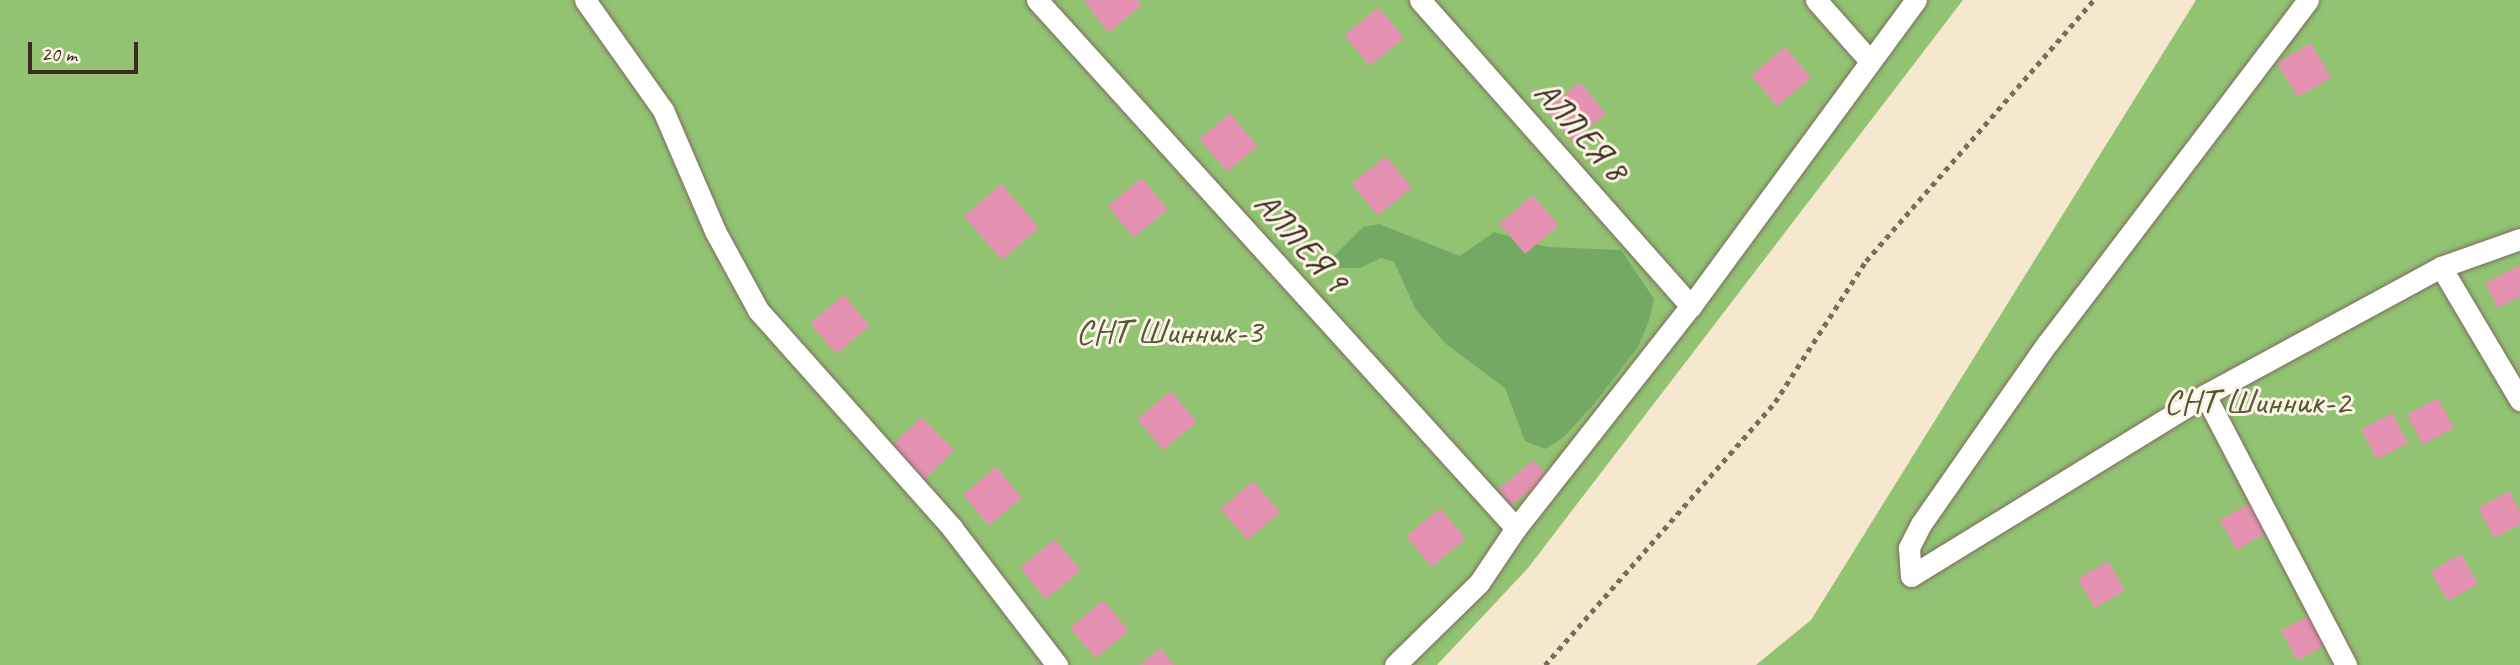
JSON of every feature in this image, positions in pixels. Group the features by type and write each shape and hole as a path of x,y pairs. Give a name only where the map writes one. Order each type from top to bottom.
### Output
{"lane":[{"path":"585,0 663,110 715,231 758,310 952,528 1057,665"},
{"name":"АЛЛЕЯ 9","path":"1037,0 1516,528"},
{"name":"АЛЛЕЯ 8","path":"1420,0 1691,306"},
{"path":"1816,0 1870,61"},
{"path":"1395,665 1479,583 1516,528 1691,306 1916,0"},
{"path":"2308,0 2048,342 1921,524 1909,548 1911,576 2205,395 2441,267 2520,239"},
{"path":"2441,267 2520,400"},
{"path":"2205,395 2346,665"}],"path":[{"path":"1545,665 1775,402 1866,261 2094,0"}],"green space":[{"name":"СНТ Шинник-3","path":"0,0 1963,0 1528,568 1437,665 0,665"},
{"name":"СНТ Шинник-2","path":"2196,0 2520,0 2520,665 1756,665 1811,620"},
{"path":"1379,224 1460,256 1494,232 1547,247 1621,250 1654,299 1649,321 1638,347 1594,404 1564,437 1545,449 1525,441 1505,388 1446,344 1416,310 1394,262 1381,258 1360,268 1333,268 1331,259 1363,227"}],"building":[{"path":"1084,0 1138,0 1142,5 1108,33"},
{"path":"1378,7 1404,38 1370,66 1344,35"},
{"path":"2311,43 2331,78 2297,97 2277,62"},
{"path":"1785,47 1811,78 1777,106 1751,75"},
{"path":"1580,82 1606,114 1572,142 1546,110"},
{"path":"1230,113 1258,146 1227,172 1199,139"},
{"path":"1386,156 1412,188 1378,216 1352,184"},
{"path":"1142,178 1168,210 1134,238 1108,206"},
{"path":"1001,184 1039,228 1002,260 964,216"},
{"path":"1533,195 1559,226 1525,254 1499,223"},
{"path":"2520,265 2520,296 2498,308 2485,283"},
{"path":"844,295 870,326 836,354 810,323"},
{"path":"1171,391 1197,422 1163,450 1137,419"},
{"path":"2438,398 2454,428 2423,444 2407,414"},
{"path":"2392,413 2408,443 2377,459 2361,429"},
{"path":"921,417 954,450 923,481 890,448"},
{"path":"1534,460 1547,476 1511,505 1498,489"},
{"path":"996,467 1022,498 989,525 963,495"},
{"path":"1253,481 1280,512 1247,540 1221,509"},
{"path":"2509,491 2520,512 2520,524 2494,538 2478,508"},
{"path":"2250,503 2267,532 2237,550 2220,520"},
{"path":"1440,508 1466,539 1432,567 1406,536"},
{"path":"1055,539 1081,571 1046,599 1020,567"},
{"path":"2461,554 2478,583 2448,601 2431,572"},
{"path":"2108,561 2125,590 2095,608 2078,579"},
{"path":"1103,600 1129,631 1096,658 1070,628"},
{"path":"2312,614 2328,644 2297,660 2281,630"},
{"path":"1160,648 1174,665 1140,665"}]}
